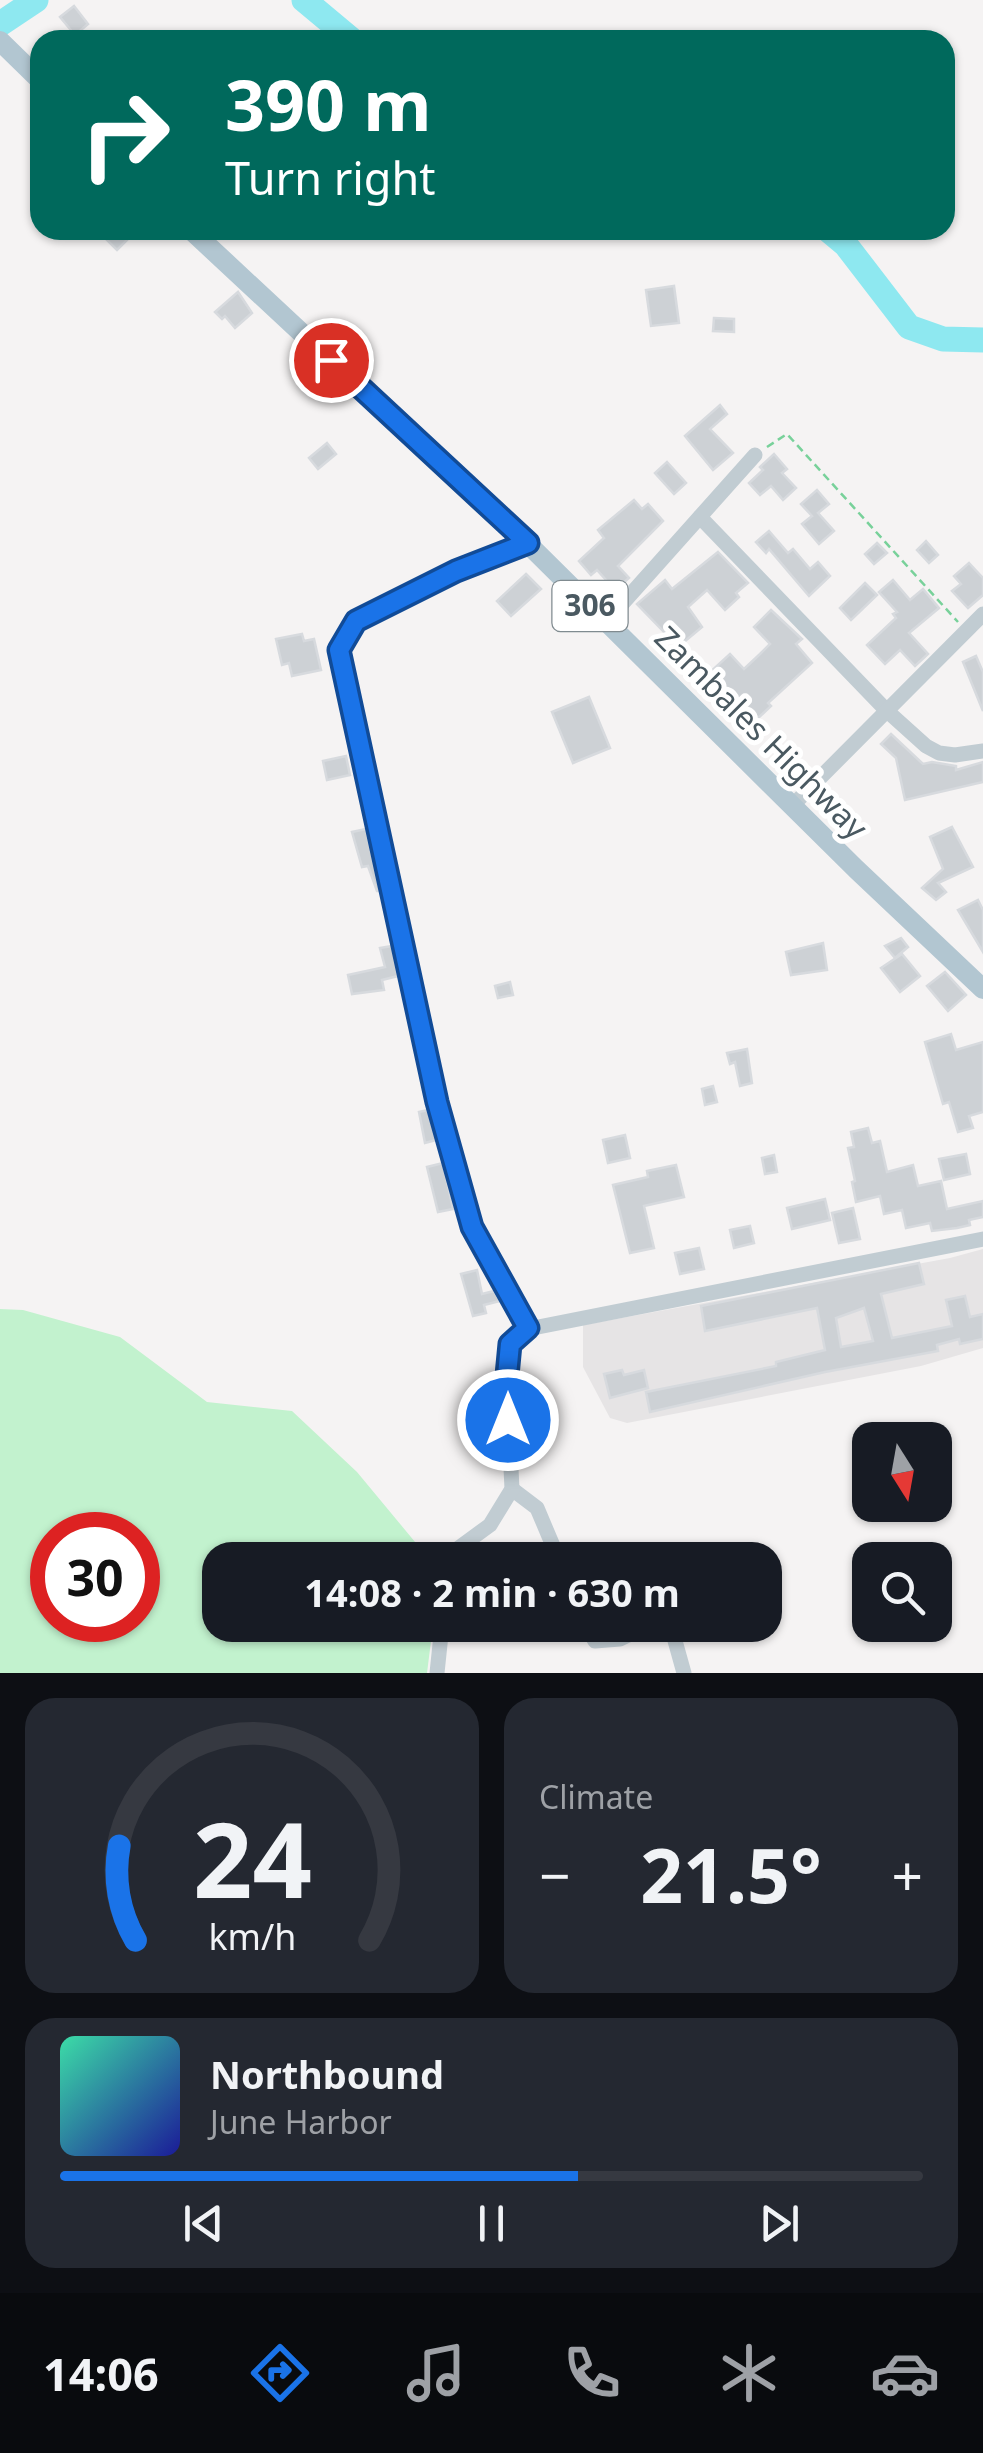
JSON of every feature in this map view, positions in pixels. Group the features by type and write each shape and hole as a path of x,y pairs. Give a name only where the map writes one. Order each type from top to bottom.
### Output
{"main road":[{"path":"0,41 30,69"},
{"name":"Zambales Highway","path":"202,240 528,543 983,990"}],"street":[{"path":"606,622 755,454"},
{"path":"700,517 886,710 926,746 940,754 983,751"},
{"path":"528,543 456,571 356,621 339,650 437,1102 472,1227 528,1328"},
{"path":"793,806 983,614"},
{"path":"468,1542 490,1525 512,1489 506,1386 510,1344 528,1328 983,1240"},
{"path":"512,1489 537,1508 551,1542"},
{"path":"437,1673 440,1642"},
{"path":"675,1642 684,1673"}],"path":[{"path":"755,454 787,434 965,630"}],"shaded area":[{"path":"983,1249 983,1348 921,1366 627,1423 610,1418 583,1367 583,1325"}],"green space":[{"path":"0,1309 23,1310 120,1337 207,1402 292,1411 357,1472 415,1542 202,1542 202,1642 431,1642 427,1673 0,1673"}],"building":[{"path":"74,6 88,24 81,30 71,30 60,17"},
{"path":"107,240 127,240 117,250"},
{"path":"674,286 679,323 651,326 646,290"},
{"path":"238,292 252,313 235,328 225,316 222,319 215,312"},
{"path":"714,318 734,319 734,332 713,331"},
{"path":"720,405 727,414 710,429 733,453 713,470 685,436"},
{"path":"327,443 336,454 318,469 309,458"},
{"path":"774,454 787,469 782,473 796,488 783,500 771,486 760,495 749,483"},
{"path":"667,462 686,483 674,494 655,473"},
{"path":"817,490 829,504 818,513 834,531 819,544 802,524 812,516 801,504"},
{"path":"634,500 642,509 648,504 663,521 618,566 629,578 615,590 597,570 591,575 579,561 604,538 598,530"},
{"path":"769,531 788,553 793,549 810,569 818,562 830,576 809,596 769,549 766,553 756,542"},
{"path":"926,541 938,555 929,563 917,550"},
{"path":"877,543 887,553 874,564 865,554"},
{"path":"718,552 748,583 736,593 739,597 725,610 707,590 688,607 702,627 684,642 670,626 664,632 637,604 665,580 672,589"},
{"path":"969,563 983,578 983,595 968,608 952,591 961,584 954,576"},
{"path":"526,574 541,589 511,616 497,601"},
{"path":"893,580 910,600 923,589 939,608 909,633 928,654 915,666 900,650 885,664 867,645 896,618 893,614 897,612 879,592"},
{"path":"865,583 877,595 851,620 840,608"},
{"path":"771,610 802,639 796,644 812,663 768,703 771,706 755,721 707,675 730,654 744,669 770,644 754,627"},
{"path":"302,634 304,641 314,639 321,670 292,676 289,663 282,665 276,639"},
{"path":"976,656 983,672 983,711 963,662"},
{"path":"589,697 610,748 573,763 552,712"},
{"path":"891,734 923,764 956,766 956,770 983,762 983,782 905,800 896,758 881,744"},
{"path":"346,756 350,775 327,780 323,761"},
{"path":"952,827 973,867 938,883 946,892 936,900 922,888 943,869 930,837"},
{"path":"366,829 380,891 368,866 362,867 352,832"},
{"path":"978,900 983,910 983,952 958,910"},
{"path":"901,938 908,947 895,958 885,946"},
{"path":"823,943 827,970 791,975 786,952"},
{"path":"392,946 398,976 382,980 384,990 352,994 348,975 385,967 380,948"},
{"path":"902,954 920,976 900,992 881,968"},
{"path":"945,972 966,995 948,1011 927,986"},
{"path":"510,982 513,995 498,998 495,986"},
{"path":"951,1034 956,1050 983,1042 983,1112 969,1116 973,1128 958,1132 949,1102 943,1104 925,1042"},
{"path":"747,1049 752,1083 740,1086 735,1062 730,1064 727,1053"},
{"path":"713,1086 717,1102 705,1105 702,1089"},
{"path":"428,1110 436,1140 425,1143 419,1112"},
{"path":"868,1128 872,1143 880,1141 887,1172 913,1165 918,1186 941,1181 947,1209 983,1201 983,1217 957,1228 932,1231 930,1223 906,1228 902,1210 884,1214 880,1196 856,1202 848,1148 854,1147 851,1132"},
{"path":"625,1135 630,1158 608,1163 603,1140"},
{"path":"966,1154 970,1174 944,1180 939,1159"},
{"path":"774,1155 777,1172 765,1174 762,1158"},
{"path":"443,1163 453,1209 438,1212 427,1167"},
{"path":"676,1165 684,1197 644,1206 654,1248 630,1253 613,1185 648,1177 647,1171"},
{"path":"825,1199 830,1220 792,1229 787,1208"},
{"path":"853,1208 860,1239 839,1243 832,1213"},
{"path":"750,1226 754,1243 734,1248 730,1230"},
{"path":"699,1248 704,1269 680,1274 675,1253"},
{"path":"919,1263 924,1284 881,1294 892,1338 952,1326 946,1300 965,1296 970,1317 983,1314 983,1339 960,1344 959,1339 937,1345 938,1351 650,1412 646,1392 776,1366 776,1362 825,1350 817,1308 705,1331 701,1306","holes":["864,1308 873,1341 841,1347 836,1318"]},
{"path":"477,1270 482,1294 494,1291 500,1301 484,1305 486,1313 473,1316 461,1274"},
{"path":"622,1370 624,1375 644,1370 648,1388 610,1398 604,1374"}],"waterway":[{"path":"0,24 36,0"},
{"path":"304,0 340,30"},
{"path":"840,240 909,327 943,339 983,340"}],"route":[{"path":"331,360 528,543 456,571 356,621 339,650 437,1102 472,1227 528,1328 510,1344 508,1420"}]}
